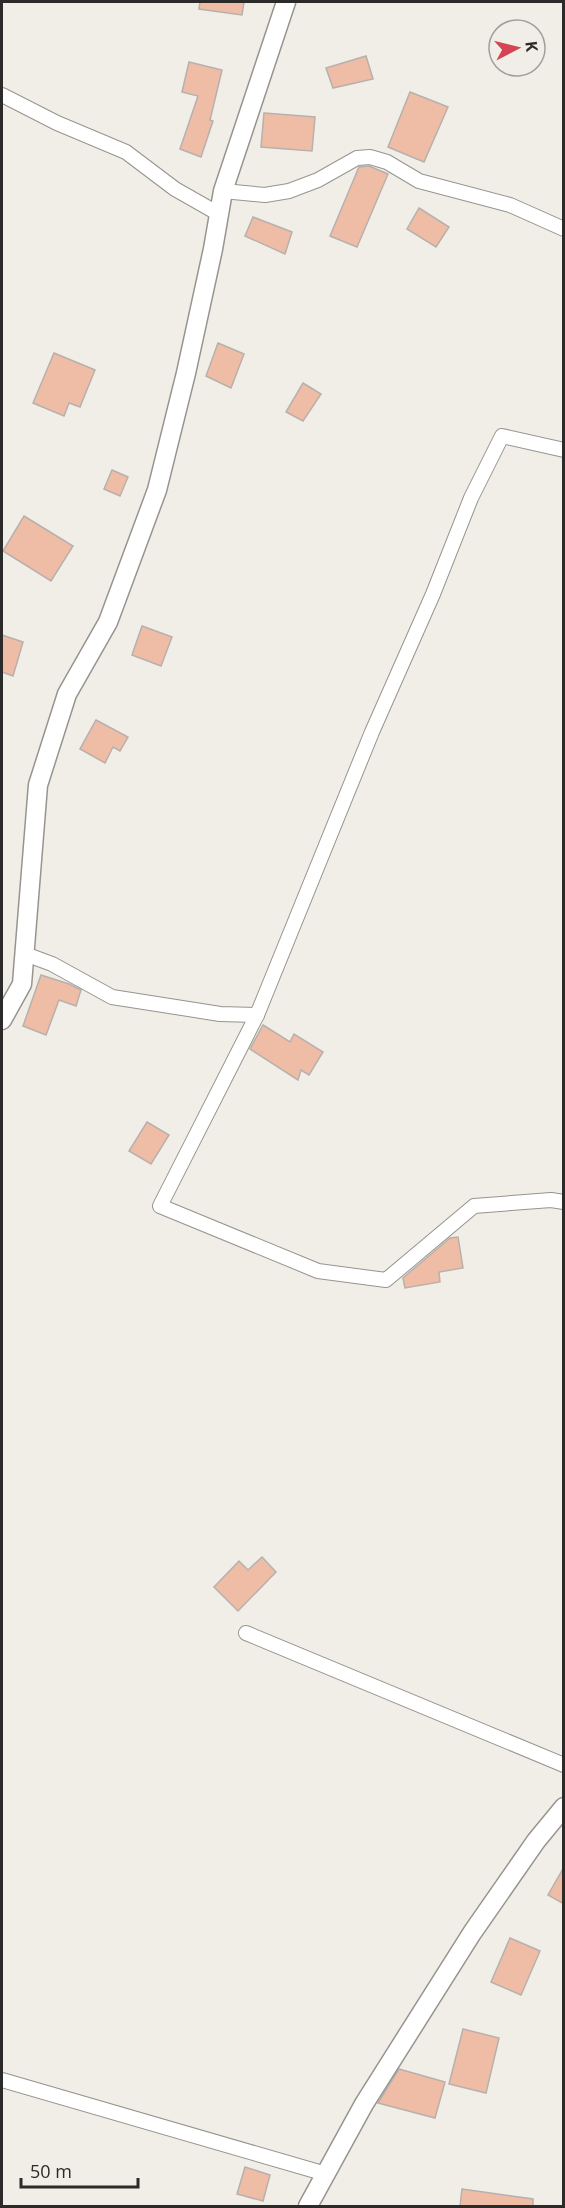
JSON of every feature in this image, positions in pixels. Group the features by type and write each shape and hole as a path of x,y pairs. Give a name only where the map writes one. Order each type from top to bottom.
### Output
{"street":[{"path":"2,1020 22,984 38,785 67,694 108,622 157,490 188,362 223,191 286,2"},
{"path":"2,95 57,123 126,152 175,189 219,214"},
{"path":"223,191 265,195 289,192 318,180 357,158 370,158 387,162 419,181 510,205 564,229"},
{"path":"564,450 501,436 471,498 434,594 372,732 257,1015 160,1206 318,1271 386,1280 474,1206 551,1200 564,1202"},
{"path":"25,954 52,964 112,998 220,1014 257,1015"},
{"path":"246,1633 564,1765"},
{"path":"308,2206 364,2103 472,1933 536,1841 564,1807"},
{"path":"2,2080 326,2174"}],"building":[{"path":"200,2 244,2 242,15 199,9"},
{"path":"366,56 373,79 333,88 326,68"},
{"path":"189,62 222,70 210,120 213,121 201,157 180,149 198,96 182,92"},
{"path":"410,92 448,107 424,162 388,147"},
{"path":"264,113 315,117 312,151 261,147"},
{"path":"369,166 388,174 357,247 330,236 359,167"},
{"path":"419,208 449,227 436,247 407,229"},
{"path":"253,217 292,232 285,254 245,236"},
{"path":"218,343 244,354 231,388 206,376"},
{"path":"54,353 95,370 80,407 69,403 64,416 33,403"},
{"path":"303,383 321,394 303,421 286,412"},
{"path":"112,470 128,477 120,496 104,489"},
{"path":"24,516 73,546 51,581 3,551"},
{"path":"142,626 172,637 161,666 132,655"},
{"path":"2,635 23,642 13,676 2,672"},
{"path":"96,720 128,737 120,751 113,747 105,763 80,749"},
{"path":"41,975 81,990 76,1006 59,1000 46,1035 23,1026"},
{"path":"263,1025 290,1042 294,1034 323,1052 309,1075 301,1070 298,1080 250,1049"},
{"path":"147,1122 169,1135 151,1164 129,1151"},
{"path":"458,1237 463,1268 439,1272 440,1282 405,1288 403,1278 450,1238"},
{"path":"262,1557 276,1572 238,1611 214,1587 239,1561 248,1570"},
{"path":"564,1867 564,1904 548,1895"},
{"path":"510,1938 540,1951 521,1995 491,1982"},
{"path":"463,2029 499,2038 486,2093 449,2084"},
{"path":"399,2069 445,2082 435,2118 378,2103"},
{"path":"245,2167 270,2175 263,2201 237,2194"},
{"path":"462,2189 533,2199 533,2206 460,2206"}]}
